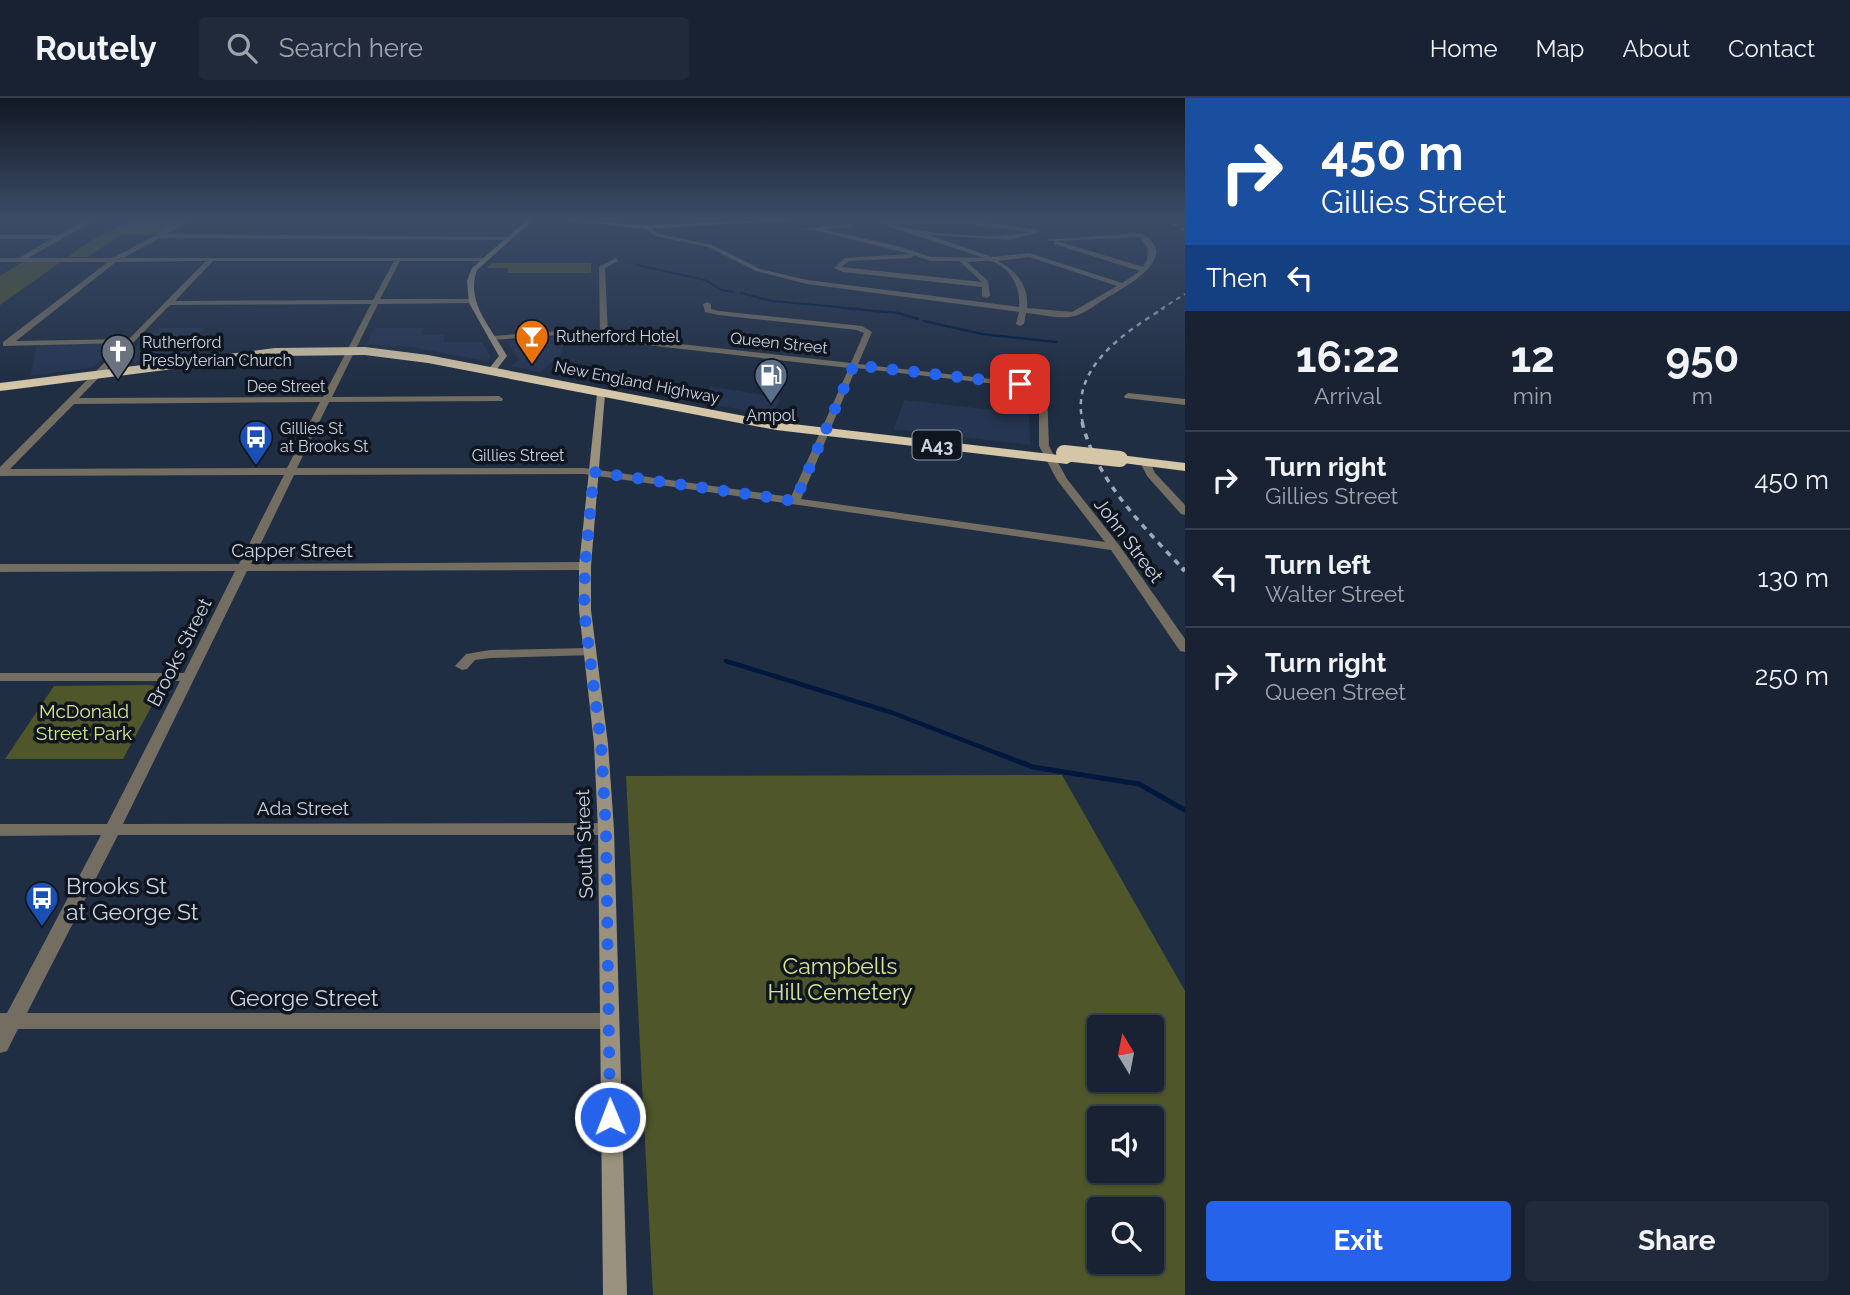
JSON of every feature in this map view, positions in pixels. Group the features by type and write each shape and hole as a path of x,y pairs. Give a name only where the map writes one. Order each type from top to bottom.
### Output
{"highway":[{"name":"New England Highway","path":"0,385 270,349 352,348 495,370 825,429"},
{"name":"New England Highway","path":"495,370 601,394 776,426 1057,455 1185,473"},
{"name":"New England Highway","path":"1147,466 1185,467"}],"street":[{"path":"3,345 95,275"},
{"path":"0,472 197,275"},
{"name":"Brooks Street","path":"0,1045 6,1021 113,829 390,275"},
{"path":"471,275 472,301 503,356 495,370"},
{"path":"602,275 604,337"},
{"path":"776,275 1023,311 1074,314 1138,275"},
{"path":"884,275 987,285"},
{"path":"980,275 987,285 986,296"},
{"path":"1013,275 1021,285 1023,311 1020,324"},
{"path":"1091,275 1122,285"},
{"path":"168,303 472,301"},
{"path":"707,304 708,310 718,313 864,329 868,335 795,501"},
{"name":"Queen Street","path":"492,338 551,333 604,337 1034,386 1041,390 1044,397 1044,444 1057,455"},
{"path":"3,345 47,341 131,341"},
{"name":"South Street","path":"601,394 585,566 588,652 601,744 606,830 615,1295"},
{"path":"1128,396 1185,402"},
{"name":"Dee Street","path":"73,401 499,399"},
{"name":"John Street","path":"1057,455 1062,480 1115,547 1185,648"},
{"path":"1147,466 1185,512"},
{"name":"Gillies Street","path":"0,472 594,472 1115,547"},
{"name":"Capper Street","path":"0,568 585,566"},
{"path":"462,666 471,657 490,654 588,652"},
{"path":"0,677 187,677"},
{"name":"Ada Street","path":"0,830 606,830"},
{"name":"George Street","path":"6,1021 608,1021"}],"shaded area":[{"path":"156,328 204,328 180,357 121,364"},
{"path":"374,328 423,328 421,335 445,335 443,342 482,342 491,358 486,361 411,347 369,344 367,343"},
{"path":"552,337 563,342 562,353 541,372 510,366 519,360 507,341"},
{"path":"37,344 115,345 93,367 31,376"},
{"path":"710,386 781,398 772,415 698,402"},
{"path":"904,400 1029,414 1030,445 894,429"}],"green space":[{"path":"2,275 42,275 0,305"},
{"name":"McDonald Street Park","path":"54,686 162,687 123,759 5,759"},
{"name":"Campbells Hill Cemetery","path":"1062,775 1185,991 1185,1295 653,1295 626,776"}],"waterway":[{"path":"682,275 705,280 722,290 732,292"},
{"path":"741,293 772,301 861,309"},
{"path":"842,308 898,313 918,319"},
{"path":"924,321 982,334 1056,342"},
{"path":"726,661 893,713 1004,756"},
{"path":"999,754 1033,767 1139,784 1185,810"}],"railway":[{"path":"1161,309 1185,294"},
{"path":"1083,424 1081,404 1084,386 1092,369 1117,341 1164,308"},
{"path":"1082,422 1098,464 1110,484 1138,520 1184,570"}],"place":[{"name":"Rutherford Hotel","path":"532,366"},
{"name":"Rutherford Presbyterian Church","path":"118,381"},
{"name":"Ampol","path":"771,405"},
{"name":"Gillies St at Brooks St","path":"256,467"},
{"name":"Brooks St at George St","path":"42,928"}],"route":[{"path":"610,1117 606,830 601,744 584,610 585,566 594,472 795,501 854,365 1020,384"}]}
